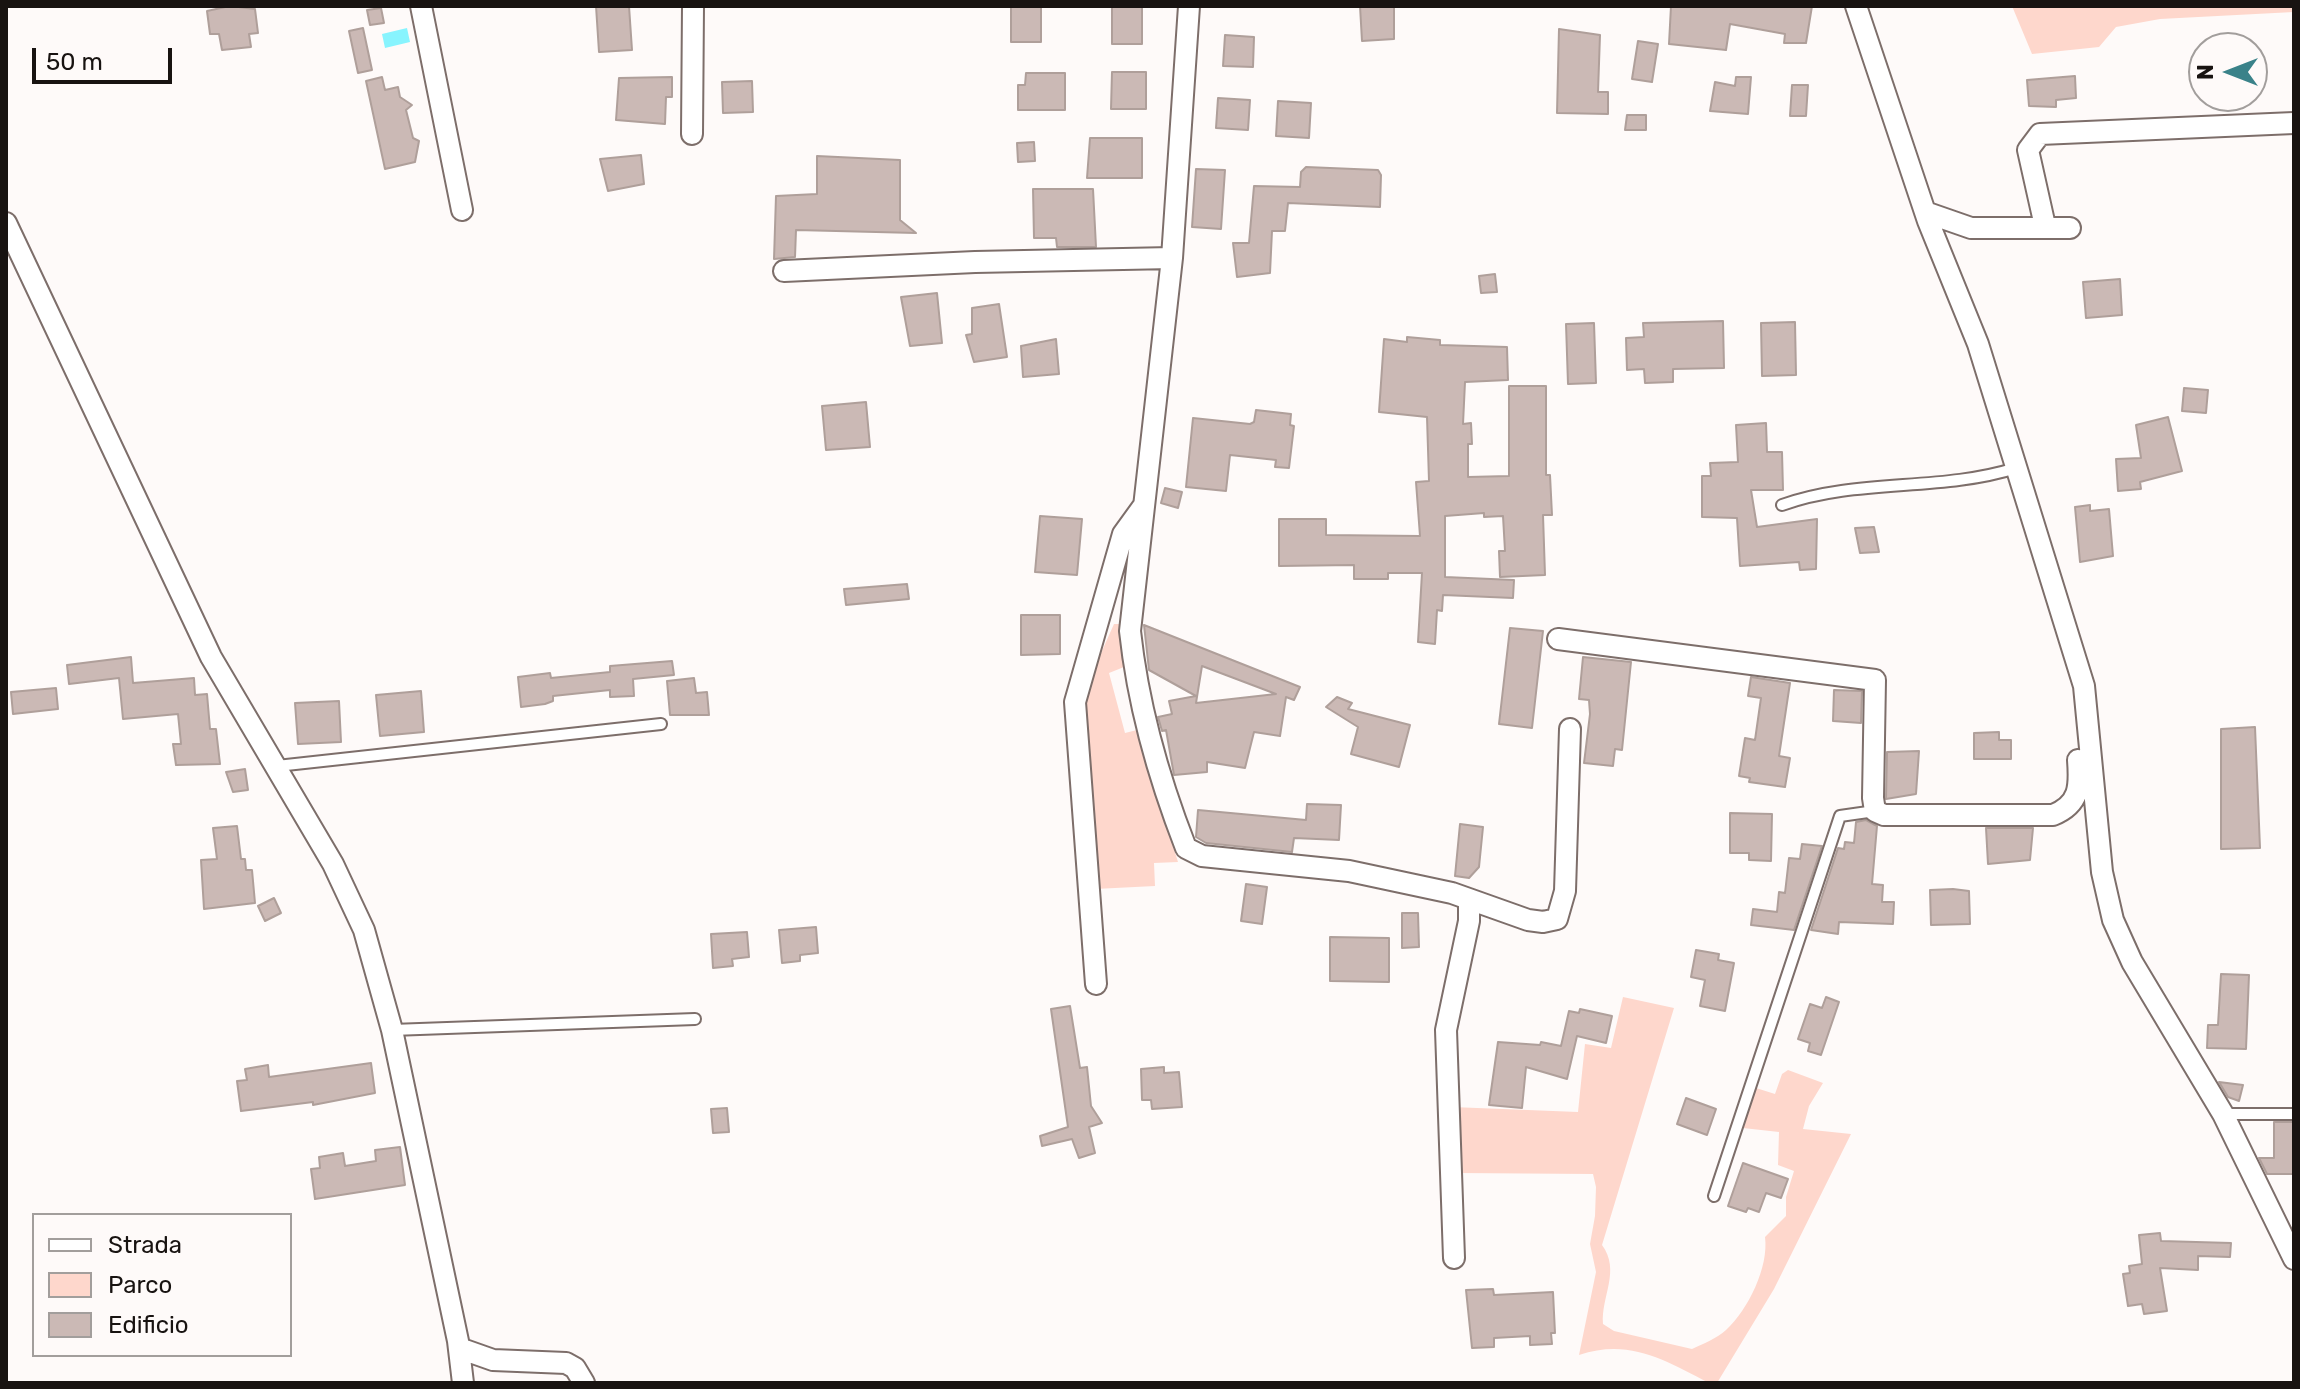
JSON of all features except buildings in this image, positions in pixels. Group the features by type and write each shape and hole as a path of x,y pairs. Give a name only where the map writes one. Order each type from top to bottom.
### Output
{"street":[{"path":"421,6 462,210"},
{"path":"692,134 693,6"},
{"path":"1189,6 1172,258 1130,631 1135,679 1170,807 1186,848 1202,856 1349,871 1452,893 1528,920 1543,922 1557,919 1565,891 1570,729"},
{"path":"1856,6 1925,212 1978,344 2084,686 2102,872 2113,920 2132,962 2223,1114 2294,1259"},
{"path":"2045,226 2028,150 2040,134 2294,123"},
{"path":"1925,212 1971,228 2070,228"},
{"path":"6,223 211,657 333,864 364,930 392,1030 459,1348 463,1383"},
{"path":"784,271 975,262 1172,258"},
{"path":"1096,984 1075,702 1123,534 1146,501"},
{"path":"1558,639 1875,680 1875,811 1884,815 2053,815 2069,809 2080,786 2075,699 2084,686"},
{"path":"1454,1258 1446,1030 1469,921 1469,900"},
{"path":"459,1348 493,1360 566,1363 575,1368 584,1383"}],"lane":[{"path":"1782,505 1814,494 1974,477 2016,468"},
{"path":"277,766 661,724"},
{"path":"1714,1196 1840,816 1875,811"},
{"path":"392,1030 695,1019"},
{"path":"2223,1114 2294,1114"}],"green space":[{"path":"2012,6 2294,6 2294,12 2160,19 2116,27 2099,47 2032,54"},
{"path":"1114,624 1123,624 1124,667 1109,673 1125,733 1137,730 1178,862 1154,863 1155,886 1095,889 1085,697 1089,680"},
{"path":"1623,997 1674,1008 1602,1245 1610,1264 1603,1324 1614,1331 1692,1349 1726,1330 1749,1300 1764,1261 1765,1237 1786,1216 1786,1197 1794,1171 1778,1165 1779,1132 1743,1128 1756,1088 1775,1094 1782,1074 1788,1070 1823,1083 1809,1106 1803,1129 1851,1134 1774,1289 1717,1383 1709,1383 1662,1360 1631,1350 1597,1350 1579,1355 1596,1272 1590,1244 1595,1216 1593,1174 1457,1173 1452,1107 1578,1112 1585,1044 1611,1048"}],"water":[{"path":"407,28 410,42 385,48 382,34"}]}
